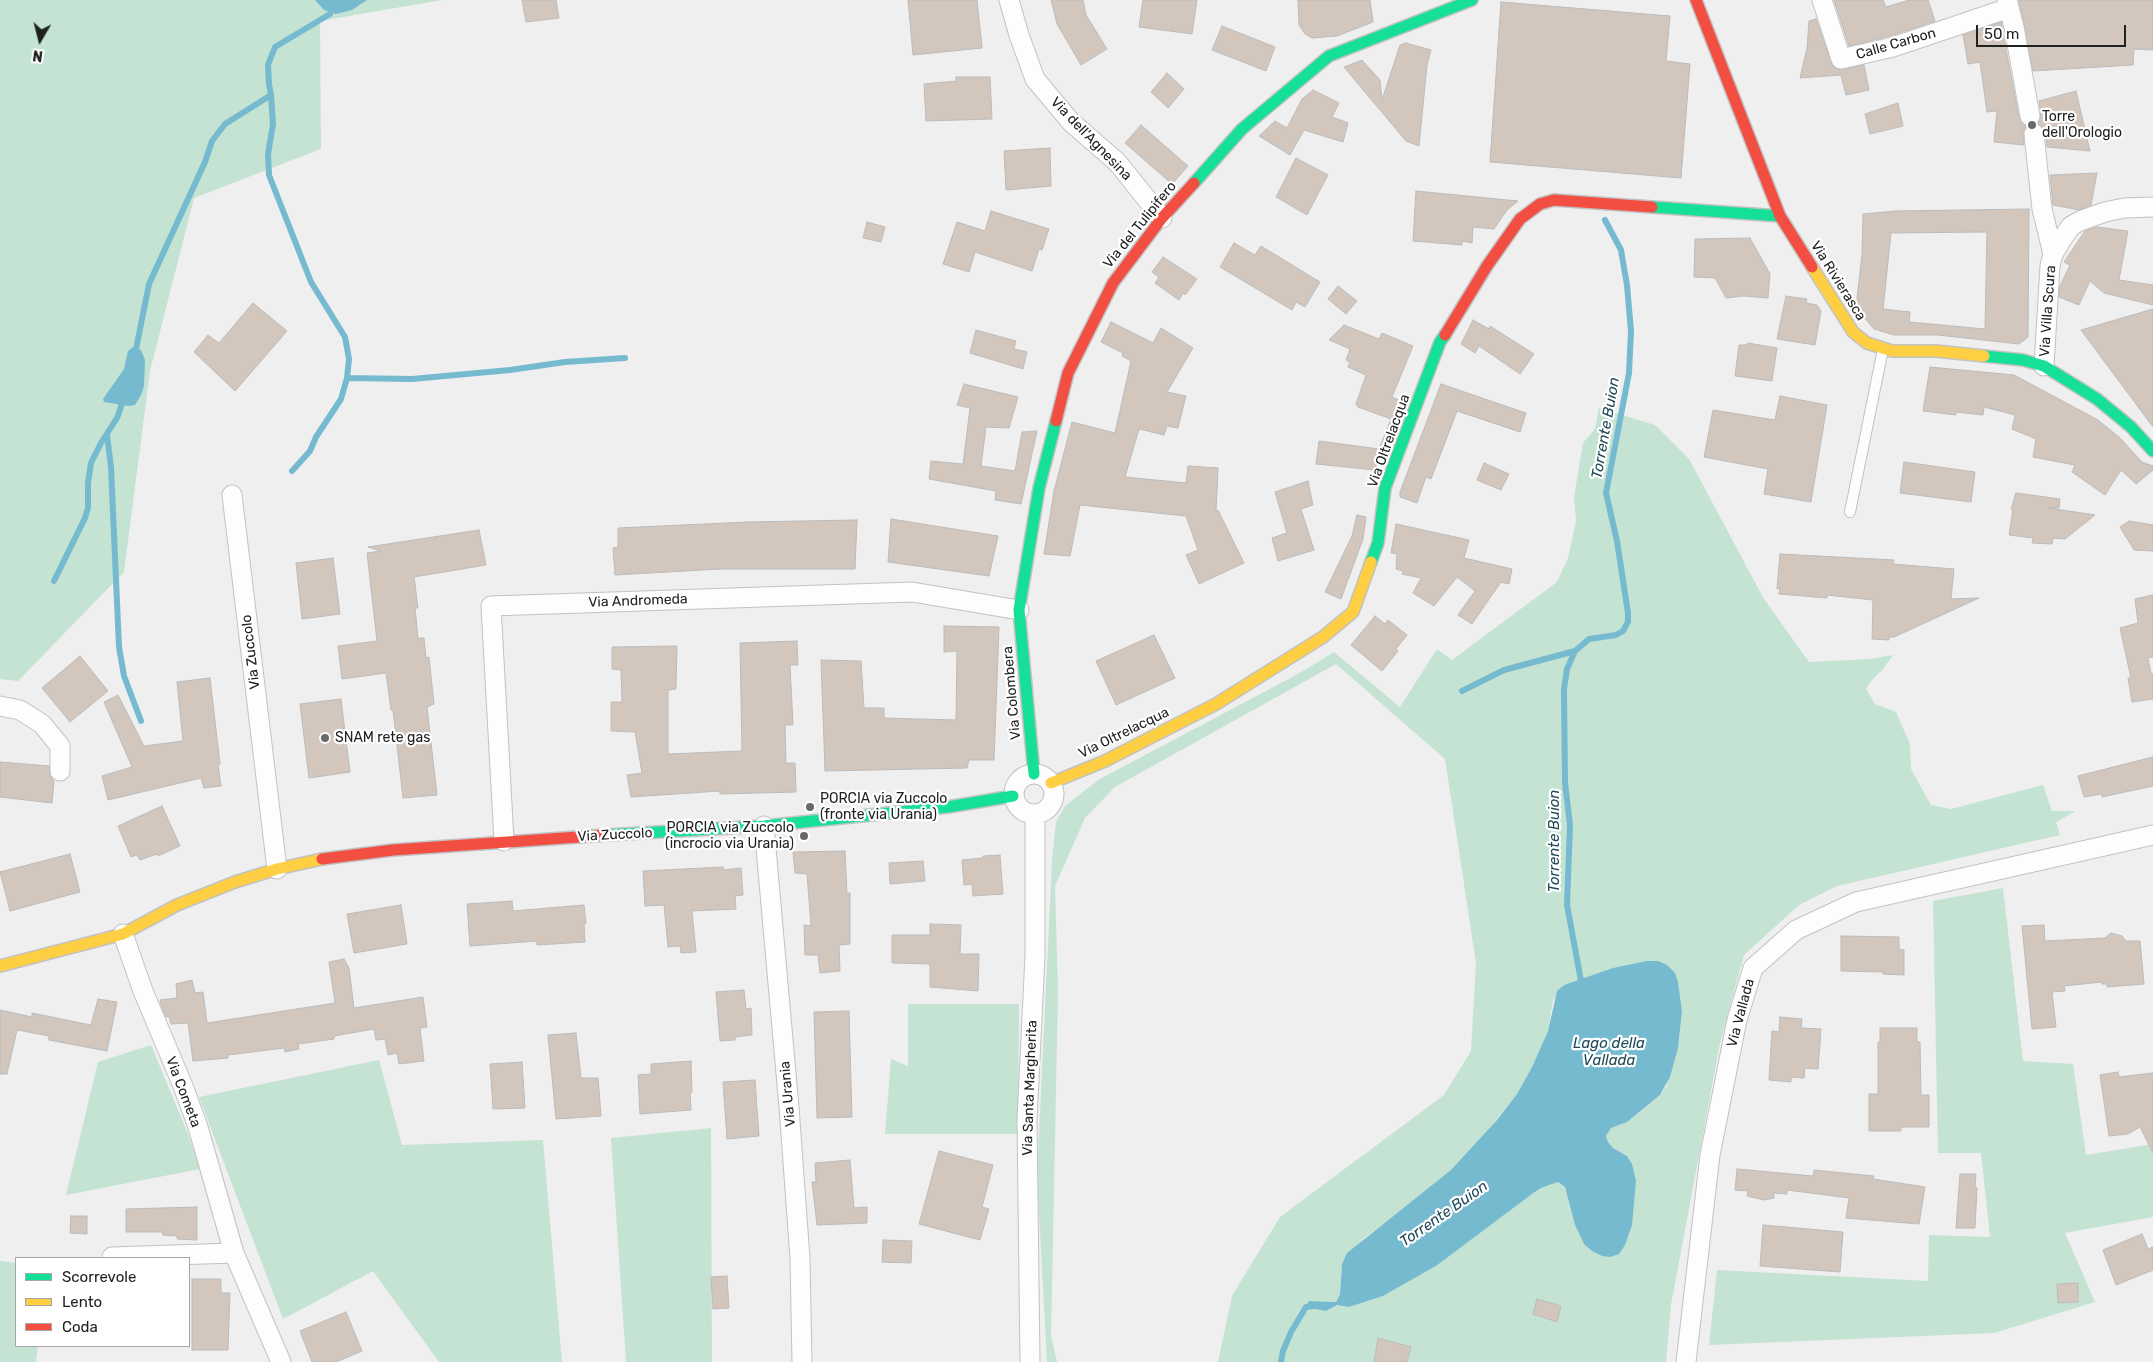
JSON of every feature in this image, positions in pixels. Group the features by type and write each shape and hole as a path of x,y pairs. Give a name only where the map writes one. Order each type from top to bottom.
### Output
{"street":[{"name":"Via dell'Agnesina","path":"1009,0 1035,79 1071,122 1117,162 1162,218"},
{"name":"Via del Tulipifero","path":"1019,610 1039,488 1068,373 1113,283 1162,218 1242,129 1329,56 1472,0"},
{"name":"Via Rivierasca","path":"1696,0 1780,216 1853,332 1867,343 1892,351 1936,351 2023,360 2044,366 2097,399 2131,427 2153,451"},
{"name":"Calle Carbon","path":"1822,0 1841,59 1893,47 2008,4"},
{"path":"2008,4 2030,116"},
{"path":"2034,134 2042,208 2053,254"},
{"name":"Via Oltrelacqua","path":"1050,783 1105,761 1216,704 1323,637 1352,612 1378,543 1385,488 1440,342 1487,266 1520,219 1540,204 1554,200 1780,216"},
{"name":"Via Villa Scura","path":"2044,366 2048,282 2053,254 2071,226 2105,212 2124,208 2153,207"},
{"name":"Via Zuccolo","path":"232,495 277,869"},
{"name":"Via Andromeda","path":"504,841 491,606 912,592 1019,610"},
{"name":"Via Colombera","path":"1019,610 1034,774"},
{"path":"0,706 20,710 42,724 60,746 60,771"},
{"path":"1034,774 1044,777 1050,783 1054,790 1053,801 1048,809 1035,814 1029,814 1020,809 1013,796 1014,787 1020,779 1034,774"},
{"name":"Via Zuccolo","path":"0,966 123,934 177,905 235,882 277,869 323,859 393,850 504,841 764,826 948,808 1013,796"},
{"name":"Via Santa Margherita","path":"1030,1362 1027,1120 1035,956 1035,814"},
{"name":"Via Urania","path":"764,826 789,1107 800,1258 802,1362"},
{"name":"Via Vallada","path":"1686,1362 1710,1155 1737,1020 1753,968 1796,930 1856,902 2153,835"},
{"name":"Via Cometa","path":"123,934 143,991 198,1127 234,1253 281,1362"},
{"path":"112,1257 234,1253"}],"lane":[{"path":"1850,512 1883,349"}],"green space":[{"path":"0,0 442,0 320,21 321,149 194,198 150,371 124,572 18,681 0,679"},
{"path":"1599,408 1655,425 1689,459 1764,599 1809,662 1870,659 1893,655 1866,689 1875,704 1896,712 1910,744 1911,769 1931,805 1951,809 2043,785 2052,811 2076,811 2056,822 2060,835 1837,886 1799,905 1744,955 1720,1043 1671,1305 1666,1362 1218,1362 1232,1296 1280,1217 1444,1095 1471,1051 1476,963 1445,759 1336,664 1115,787 1085,818 1055,886 1058,992 1051,1336 1057,1362 1047,1362 1037,1175 1052,860 1056,822 1065,806 1098,780 1298,674 1334,652 1400,707 1437,649 1452,660 1557,582 1568,558 1576,521 1574,497 1583,443 1595,429","holes":["1581,981 1678,982 1682,1011 1678,1048 1666,1087 1660,1095 1627,1122 1611,1128 1606,1136 1613,1148 1627,1156 1584,1244 1575,1225 1565,1187 1558,1182 1541,1188 1436,1266 1383,1296 1349,1307 1337,1305 1326,1311 1309,1301 1336,1302 1340,1294 1342,1264 1362,1240 1424,1193 1476,1146 1517,1094 1532,1067 1548,1031 1553,1000 1564,985"]},
{"path":"2003,888 2023,1061 2073,1064 2086,1155 2153,1144 2153,1217 2065,1233 2095,1302 1994,1333 1709,1345 1717,1270 1928,1281 1929,1235 1990,1237 1981,1153 1938,1153 1933,901"},
{"path":"908,1004 1019,1004 1018,1134 885,1134 891,1059 908,1066"},
{"path":"151,1045 188,1134 200,1169 66,1195 98,1062"},
{"path":"379,1060 402,1145 543,1140 562,1362 439,1362 373,1271 283,1319 199,1097"},
{"path":"711,1128 712,1362 626,1362 611,1138"},
{"path":"0,1261 15,1263 15,1347 38,1347 36,1362 0,1362"}],"water":[{"path":"315,0 367,0 352,10 336,14 324,10"},
{"path":"133,347 141,350 145,360 144,386 141,395 135,405 129,406 104,402 103,399 124,369 128,351"},
{"name":"Lago della Vallada","path":"1647,961 1658,961 1667,965 1675,973 1682,1011 1678,1048 1670,1077 1660,1095 1627,1122 1611,1128 1606,1136 1613,1148 1627,1156 1632,1164 1636,1181 1632,1225 1625,1245 1619,1254 1610,1257 1602,1256 1584,1244 1575,1225 1565,1187 1558,1182 1541,1188 1436,1266 1383,1296 1349,1307 1337,1305 1326,1311 1306,1307 1309,1301 1336,1302 1340,1294 1342,1264 1347,1253 1451,1170 1497,1120 1517,1094 1532,1067 1548,1031 1557,991 1564,985 1613,968"}],"building":[{"path":"522,0 556,0 559,18 526,22"},
{"path":"908,0 977,0 982,48 913,55"},
{"path":"1051,0 1083,0 1086,15 1107,49 1081,65 1057,24"},
{"path":"1143,0 1197,0 1192,34 1139,27"},
{"path":"1298,0 1370,0 1373,22 1337,36 1312,38 1305,34 1299,25"},
{"path":"1834,0 1883,0 1886,7 1909,0 1928,0 1935,21 1890,36 1849,46"},
{"path":"2019,0 2153,0 2153,50 2134,49 2133,65 2033,71"},
{"path":"1501,2 1670,16 1666,61 1690,64 1681,178 1490,162"},
{"path":"1816,19 1833,67 1843,70 1864,65 1869,90 1846,95 1841,75 1800,78 1807,48 1809,21"},
{"path":"2001,22 2019,118 2026,126 2023,135 2024,145 1994,142 1997,111 1987,112 1980,62 1968,64 1963,35"},
{"path":"1222,26 1275,47 1266,71 1212,50"},
{"path":"1406,43 1431,50 1427,65 1419,146 1406,141 1344,67 1362,60 1380,80 1382,100 1400,45"},
{"path":"1167,73 1184,89 1168,108 1151,92"},
{"path":"956,77 990,77 992,119 926,121 924,84 956,81"},
{"path":"1313,90 1339,103 1332,117 1348,123 1343,142 1304,130 1290,155 1259,136 1275,121 1287,128 1302,99"},
{"path":"2076,91 2090,151 2047,147 2045,132 2038,124 2041,114 2039,101"},
{"path":"1898,103 1903,126 1870,134 1865,114"},
{"path":"1141,125 1188,166 1172,184 1125,143"},
{"path":"1050,148 1051,186 1006,190 1004,151"},
{"path":"1296,158 1328,175 1307,215 1276,197"},
{"path":"2097,173 2091,205 2079,210 2053,205 2050,175"},
{"path":"1416,191 1518,201 1507,210 1494,229 1473,227 1472,243 1462,241 1462,245 1413,241"},
{"path":"2029,209 2028,337 2019,344 1938,335 1894,335 1874,329 1856,308 1862,254 1863,214 1896,211","holes":["1987,232 1985,329 1909,322 1910,312 1883,309 1891,233"]},
{"path":"991,211 1049,229 1042,250 1039,249 1032,271 975,252 969,272 943,264 957,222 985,231"},
{"path":"867,222 885,227 881,242 863,238"},
{"path":"2097,227 2128,231 2119,280 2153,285 2153,305 2104,293 2090,281 2079,305 2059,297 2060,286 2070,265 2064,262 2085,231"},
{"path":"1750,238 1770,274 1768,298 1743,296 1726,298 1715,278 1694,277 1695,239"},
{"path":"1234,243 1255,255 1261,246 1320,282 1305,307 1296,302 1292,310 1220,267"},
{"path":"1163,257 1197,279 1185,295 1183,293 1179,300 1155,283 1159,277 1152,272"},
{"path":"1338,286 1357,301 1346,314 1328,299"},
{"path":"1786,296 1807,299 1806,303 1817,305 1821,311 1815,345 1777,339"},
{"path":"253,303 287,331 235,391 194,352 208,335 219,343"},
{"path":"2153,309 2153,427 2081,330"},
{"path":"1473,320 1489,329 1490,326 1534,354 1520,374 1479,346 1475,353 1461,344"},
{"path":"1111,322 1153,343 1161,328 1193,348 1167,392 1186,396 1178,428 1167,426 1164,435 1139,429 1125,477 1186,483 1188,466 1218,468 1216,511 1218,510 1244,563 1199,584 1186,555 1198,550 1186,516 1080,505 1070,556 1044,554 1054,491 1072,422 1115,433 1131,361 1122,356 1123,353 1101,342"},
{"path":"1344,325 1379,339 1382,333 1413,346 1392,397 1401,401 1375,470 1316,464 1319,441 1379,449 1391,419 1358,407 1356,404 1366,375 1348,367 1350,362 1346,360 1350,349 1329,340"},
{"path":"976,330 1016,341 1014,349 1027,352 1023,369 970,353"},
{"path":"1748,343 1777,348 1772,381 1735,376 1739,345 1747,345"},
{"path":"1930,367 2014,375 2098,420 2120,438 2142,462 2153,466 2153,470 2136,484 2121,470 2105,495 2072,472 2075,465 2033,457 2036,439 2012,429 2015,415 1984,407 1983,415 1956,412 1956,415 1923,411"},
{"path":"964,384 1018,397 1009,428 986,427 981,466 1015,471 1022,432 1037,431 1021,504 995,500 996,491 929,479 931,461 963,464 970,408 957,405"},
{"path":"1441,384 1526,413 1520,432 1457,411 1431,479 1426,477 1417,503 1400,497 1400,492"},
{"path":"1780,396 1827,405 1811,502 1764,494 1768,469 1704,457 1713,410 1775,420"},
{"path":"1904,462 1975,472 1971,502 1900,493"},
{"path":"1484,463 1509,474 1501,490 1477,480"},
{"path":"1308,481 1313,505 1301,509 1314,550 1278,561 1272,538 1287,533 1275,492"},
{"path":"2016,493 2060,499 2059,508 2049,508 2095,515 2065,539 2053,538 2052,544 2032,543 2033,538 2009,535 2013,509 2011,509"},
{"path":"1357,515 1366,517 1363,539 1341,599 1325,592 1352,536"},
{"path":"891,519 998,536 989,576 888,562"},
{"path":"857,520 855,569 720,569 615,575 613,548 618,547 618,528 747,522"},
{"path":"2129,521 2153,525 2153,551 2134,550 2120,527"},
{"path":"1396,524 1469,540 1464,558 1512,569 1509,584 1501,582 1472,624 1458,615 1475,591 1457,577 1434,606 1413,593 1421,578 1402,574 1403,571 1396,569 1397,554 1391,553"},
{"path":"479,530 486,565 414,577 418,608 415,608 418,638 424,638 426,658 429,657 434,704 427,707 437,795 403,798 393,710 391,710 386,673 342,679 338,646 377,641 367,553 381,551 368,547"},
{"path":"1780,554 1894,560 1893,564 1954,569 1951,599 1979,598 1894,637 1889,637 1889,640 1872,639 1873,600 1827,595 1827,598 1779,594 1780,588 1777,589"},
{"path":"333,558 340,614 302,619 296,563"},
{"path":"2153,595 2153,657 2148,658 2151,674 2153,674 2153,699 2132,702 2128,678 2131,678 2120,628 2138,623 2135,599"},
{"path":"1375,616 1385,624 1388,620 1407,635 1396,649 1398,651 1382,671 1351,645"},
{"path":"944,626 999,627 994,760 969,760 967,768 825,771 821,660 861,661 864,708 884,708 884,718 956,720 957,651 944,652"},
{"path":"1154,635 1175,678 1116,705 1096,661"},
{"path":"797,641 798,665 790,665 793,725 785,725 786,763 795,763 796,792 720,794 720,791 631,797 627,775 642,773 635,732 611,731 611,702 622,702 621,670 612,669 612,647 677,646 676,689 668,690 668,754 742,751 740,643"},
{"path":"80,656 108,691 70,722 42,688"},
{"path":"210,678 221,786 204,788 201,778 108,800 102,776 132,767 104,702 118,695 144,746 183,741 177,682"},
{"name":"SNAM rete gas","path":"341,699 350,772 309,778 300,704"},
{"path":"2153,757 2153,786 2102,797 2101,794 2084,797 2078,776"},
{"path":"0,762 49,766 50,776 54,781 52,803 0,797"},
{"path":"162,806 180,846 158,856 157,854 140,860 137,855 131,857 118,826"},
{"path":"845,851 847,893 850,893 850,944 839,945 840,971 820,973 818,955 805,955 804,925 811,926 807,874 795,873 793,852"},
{"path":"70,854 80,892 10,911 0,872"},
{"path":"1000,855 1003,894 973,896 972,884 964,885 962,860"},
{"path":"923,861 925,881 890,884 889,863"},
{"path":"723,867 723,870 741,868 743,895 735,896 736,909 692,911 696,952 681,953 680,946 668,947 664,905 645,906 643,871"},
{"path":"512,901 513,911 584,905 586,923 584,924 585,942 537,945 537,941 470,946 467,904"},
{"path":"401,905 407,944 354,953 347,914"},
{"path":"930,924 961,925 960,954 979,954 978,991 930,987 930,964 892,963 892,935 930,935"},
{"path":"2044,925 2045,941 2105,938 2111,933 2122,936 2126,941 2140,941 2144,984 2107,987 2107,984 2102,984 2102,982 2064,986 2065,991 2052,992 2056,1027 2032,1029 2022,926"},
{"path":"1841,936 1899,937 1899,949 1904,950 1904,975 1883,974 1883,972 1841,971"},
{"path":"344,959 349,968 354,1008 423,997 427,1027 420,1028 424,1061 399,1064 397,1053 388,1055 385,1039 376,1040 374,1029 334,1036 334,1039 298,1044 299,1049 285,1052 284,1048 228,1055 228,1058 193,1061 188,1023 171,1024 169,1016 166,1017 160,1000 177,998 176,984 192,980 195,993 203,992 207,1023 335,1003 329,962"},
{"path":"744,990 746,1009 751,1008 752,1035 735,1037 735,1040 720,1041 716,992"},
{"path":"98,999 117,1002 107,1051 49,1040 49,1036 17,1030 7,1074 0,1074 0,1010 32,1017 32,1013 91,1025"},
{"path":"849,1011 852,1117 817,1118 814,1012"},
{"path":"1780,1017 1802,1019 1801,1028 1821,1029 1818,1069 1805,1068 1804,1078 1791,1077 1791,1082 1769,1080 1772,1031 1779,1032"},
{"path":"1880,1028 1917,1028 1917,1042 1920,1042 1921,1095 1929,1095 1929,1127 1901,1127 1901,1131 1869,1131 1869,1094 1878,1094 1878,1042 1880,1042"},
{"path":"576,1033 581,1078 598,1078 601,1116 556,1119 548,1035"},
{"path":"691,1061 691,1110 640,1114 638,1075 651,1074 651,1064"},
{"path":"522,1062 525,1108 493,1109 490,1064"},
{"path":"2118,1072 2119,1077 2153,1073 2153,1153 2140,1127 2128,1134 2109,1136 2100,1075"},
{"path":"755,1080 759,1136 727,1139 723,1082"},
{"path":"939,1151 993,1165 982,1207 989,1209 980,1240 919,1224"},
{"path":"850,1160 854,1208 867,1207 867,1223 817,1225 812,1182 816,1182 815,1163"},
{"path":"1737,1169 1813,1176 1814,1170 1874,1176 1873,1179 1925,1187 1919,1224 1846,1218 1849,1198 1787,1190 1787,1194 1774,1193 1774,1198 1764,1200 1747,1196 1748,1191 1735,1190"},
{"path":"1960,1174 1976,1174 1975,1228 1956,1228"},
{"path":"197,1207 197,1240 177,1239 177,1236 163,1235 162,1232 126,1232 126,1209"},
{"path":"71,1216 87,1216 87,1234 70,1233"},
{"path":"1763,1225 1843,1232 1840,1272 1760,1266"},
{"path":"2142,1234 2148,1249 2153,1247 2153,1270 2116,1285 2103,1250"},
{"path":"883,1240 912,1241 911,1263 882,1262"},
{"path":"727,1276 729,1308 713,1309 711,1277"},
{"path":"192,1279 221,1279 221,1293 230,1293 228,1350 192,1350"},
{"path":"2078,1283 2078,1302 2058,1303 2057,1284"},
{"path":"1537,1299 1561,1306 1557,1322 1533,1314"},
{"path":"346,1312 362,1351 336,1362 312,1362 300,1331"},
{"path":"1378,1338 1411,1347 1407,1362 1374,1362"}],"waterway":[{"path":"135,354 149,284 205,162 212,141 225,124 271,95 268,65 275,47 330,14 336,0"},
{"path":"271,95 273,124 268,154 269,175 311,282 345,337 349,359 347,378 341,399 316,437 310,451 292,471"},
{"name":"Torrente Buion","path":"1579,987 1581,981 1567,905 1570,825 1565,783 1564,689 1567,669 1575,651 1589,639 1616,635 1623,631 1628,622 1617,541 1606,493 1629,373 1631,331 1627,285 1621,250 1605,220"},
{"path":"347,378 412,379 510,370 565,362 625,358"},
{"path":"54,581 85,518 88,508 88,483 91,463 117,418 124,398"},
{"path":"107,435 111,467 119,647 124,676 141,721"},
{"path":"1462,691 1504,670 1575,651"},
{"name":"Torrente Buion","path":"1281,1362 1283,1351 1291,1332 1306,1307 1314,1306"}],"traffic: fast":[{"path":"1194,183 1242,129 1329,56 1472,0"},
{"path":"1652,207 1780,216"},
{"path":"1371,562 1378,543 1385,488 1440,342 1445,335"},
{"path":"1984,356 2023,360 2044,366 2097,399 2131,427 2153,451"},
{"path":"1034,774 1019,610 1039,488 1056,421"},
{"path":"607,835 764,826 948,807 1013,796"}],"traffic: slow":[{"path":"1812,267 1853,332 1867,343 1892,351 1936,351 1984,356"},
{"path":"1051,783 1105,761 1216,704 1323,637 1353,612 1371,562"},
{"path":"0,966 123,934 177,905 235,882 277,869 322,859"}],"traffic: jam":[{"path":"1696,0 1780,216 1812,267"},
{"path":"1056,421 1068,373 1113,283 1162,218 1194,183"},
{"path":"1445,335 1487,266 1520,219 1540,204 1554,200 1652,207"},
{"path":"322,859 393,850 607,835"}],"place":[{"name":"Torre dell'Orologio","path":"2032,125"},
{"name":"SNAM rete gas","path":"325,738"},
{"name":"PORCIA via Zuccolo (fronte via Urania)","path":"810,807"},
{"name":"PORCIA via Zuccolo (incrocio via Urania)","path":"804,836"}]}
